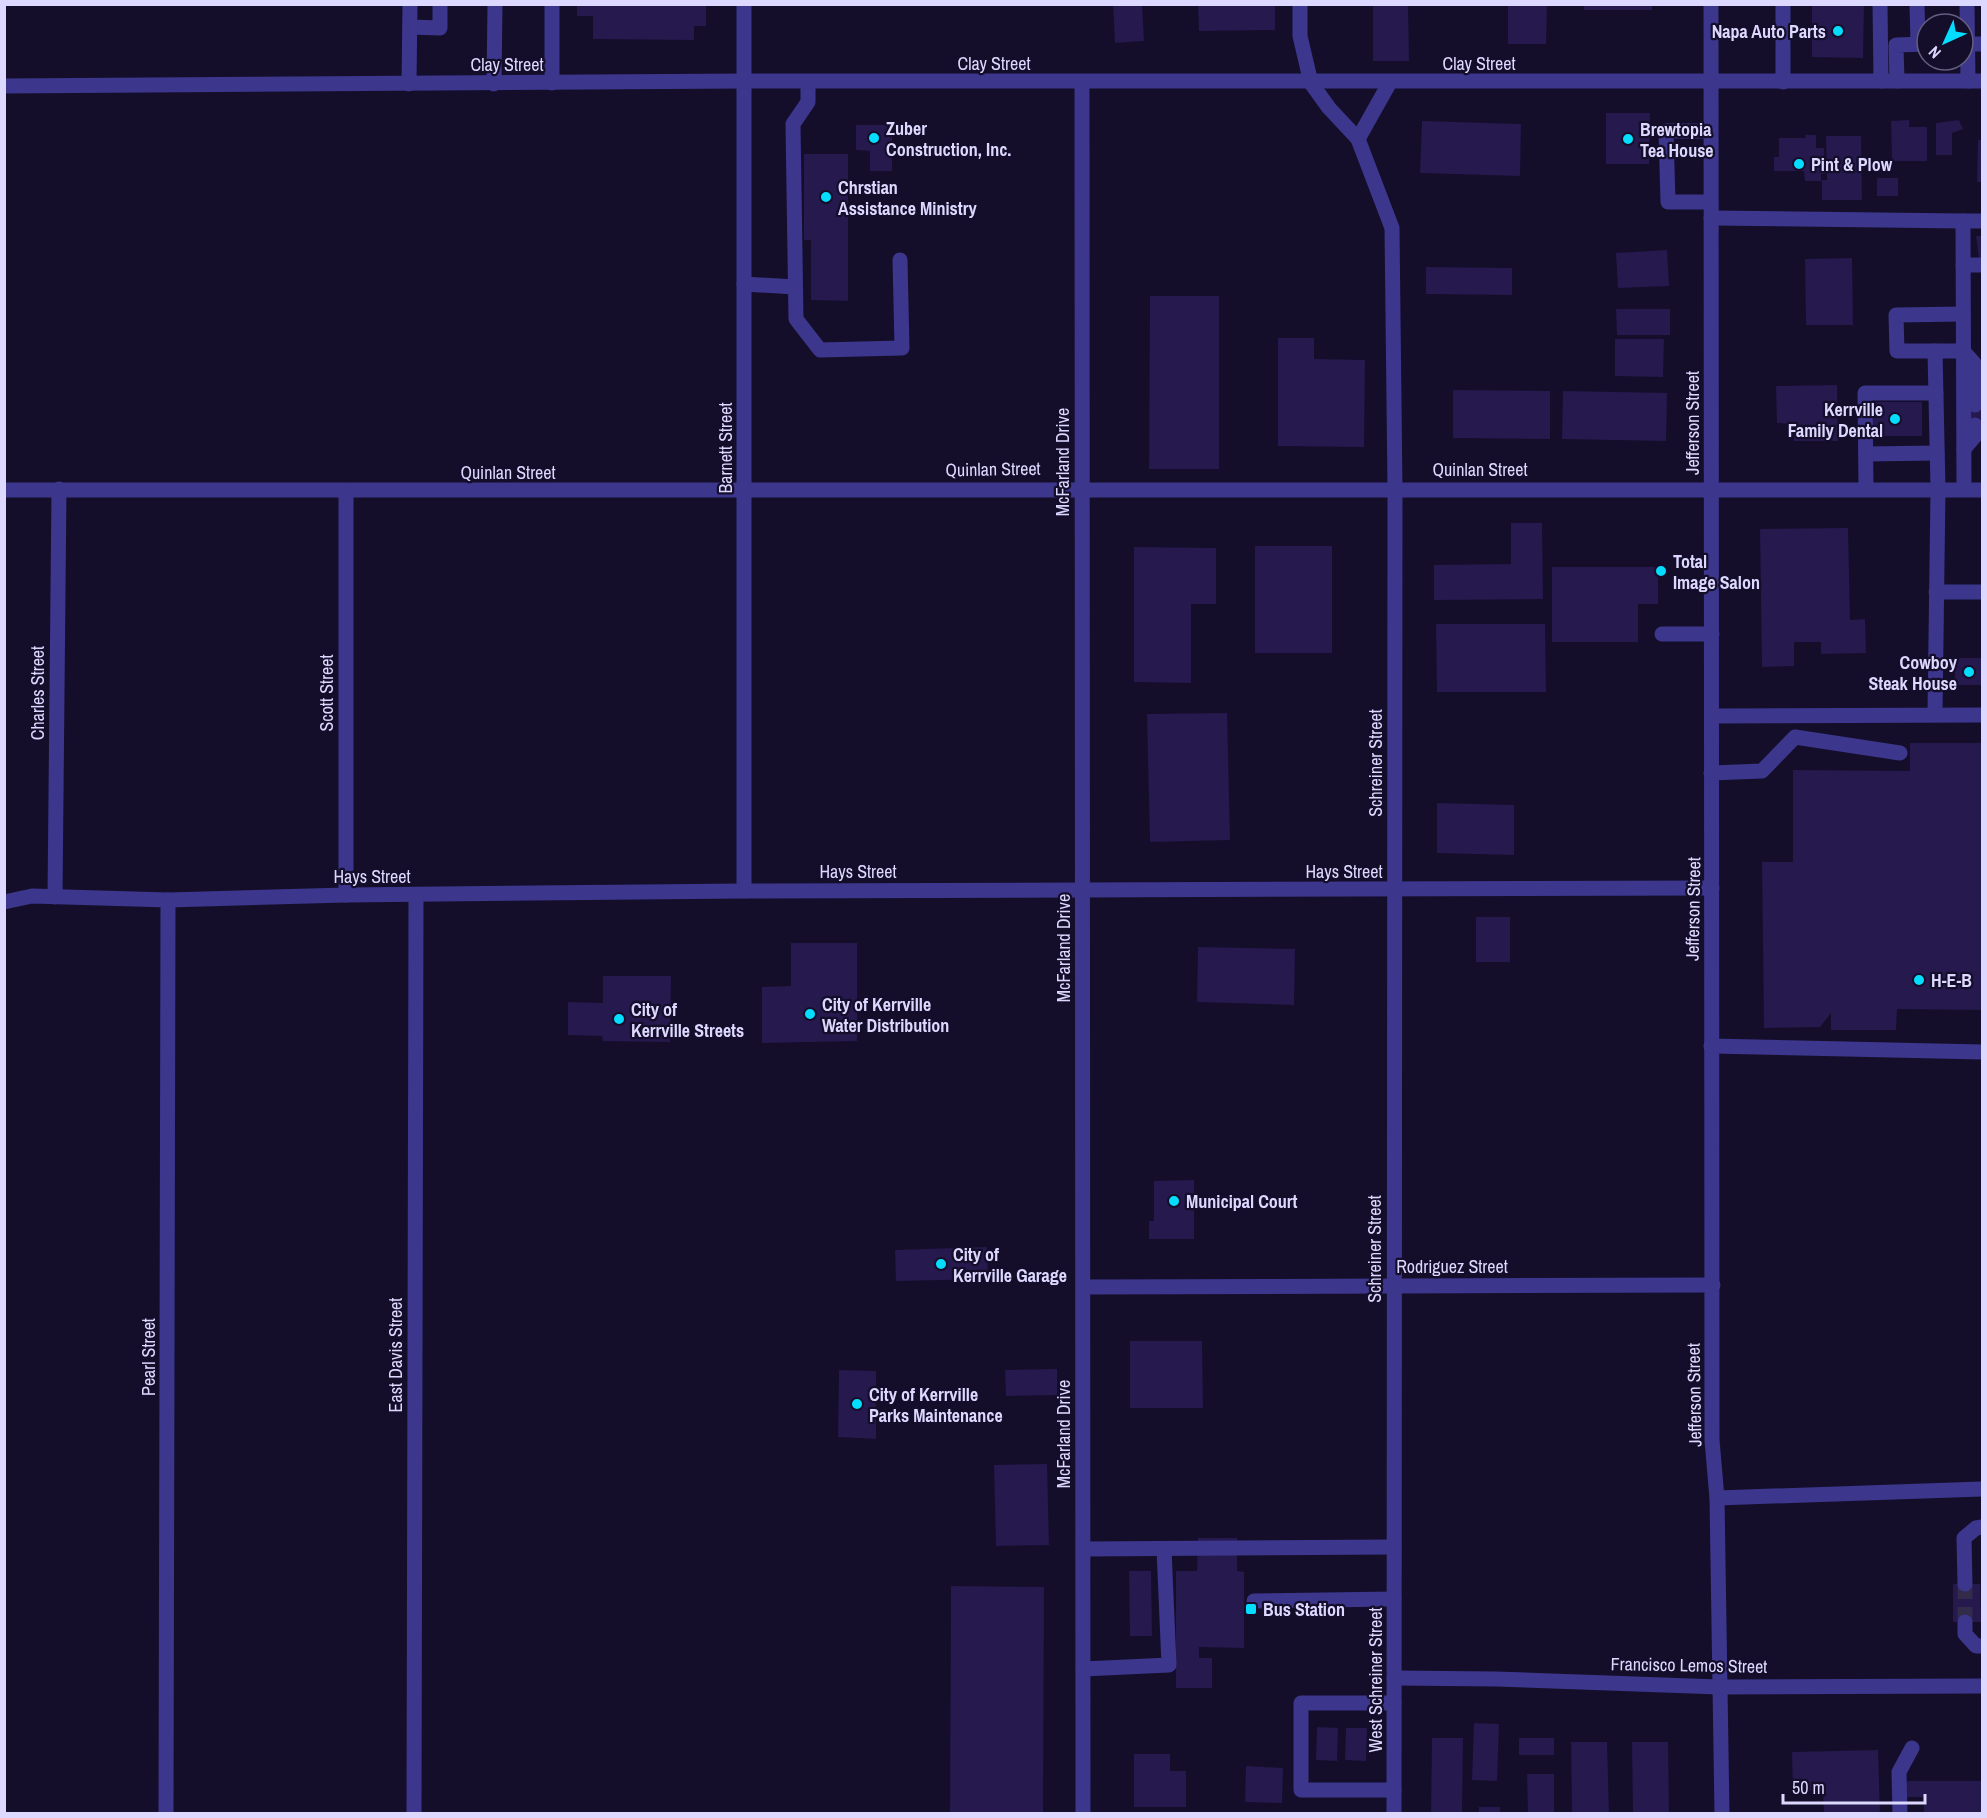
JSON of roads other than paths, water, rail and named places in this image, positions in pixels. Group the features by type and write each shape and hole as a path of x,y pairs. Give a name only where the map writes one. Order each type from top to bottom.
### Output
{"street":[{"path":"409,84 410,4"},
{"path":"410,27 440,27 440,4"},
{"path":"494,84 495,4"},
{"path":"552,4 552,83"},
{"name":"Barnett Street","path":"744,4 744,891"},
{"name":"Schreiner Street","path":"1300,4 1300,36 1311,82 1329,108 1358,139 1392,228 1395,489 1394,1547"},
{"name":"Jefferson Street","path":"1711,4 1712,1440 1717,1498 1722,1814"},
{"path":"1783,4 1783,82"},
{"path":"1880,4 1881,81"},
{"path":"1897,81 1896,45 1915,44"},
{"name":"Clay Street","path":"4,86 744,81 1975,81"},
{"path":"808,82 808,102 793,124 796,319 820,350 902,348 900,260"},
{"name":"McFarland Drive","path":"1082,82 1083,1814"},
{"path":"1358,139 1390,82"},
{"path":"1710,130 1666,130 1668,202 1711,202"},
{"path":"1711,218 1983,221"},
{"path":"1963,221 1964,489"},
{"path":"1963,265 1980,264"},
{"path":"744,284 795,287"},
{"path":"1963,314 1896,315 1897,351 1963,351 1974,363 1975,405"},
{"path":"1935,351 1938,489 1935,714"},
{"path":"1866,488 1864,393 1936,393"},
{"path":"1964,449 1975,436 1975,425"},
{"path":"1866,454 1937,453"},
{"name":"Quinlan Street","path":"4,490 745,492 1081,488 1712,490 1866,488 1983,490"},
{"name":"Charles Street","path":"55,897 59,489"},
{"name":"Scott Street","path":"346,491 346,895"},
{"path":"1936,592 1983,592"},
{"path":"1662,634 1712,634"},
{"path":"1712,716 1983,715"},
{"path":"1711,773 1762,771 1795,737 1900,753"},
{"name":"Hays Street","path":"4,902 32,896 168,900 346,895 744,891 1394,891 1712,888"},
{"name":"East Davis Street","path":"414,1814 416,896"},
{"name":"Pearl Street","path":"166,1814 168,900"},
{"path":"1711,1046 1983,1052"},
{"name":"Rodriguez Street","path":"1083,1287 1713,1285"},
{"path":"1717,1498 1983,1489"},
{"path":"1965,1584 1964,1538 1976,1528 1983,1527"},
{"path":"1083,1550 1394,1547"},
{"name":"West Schreiner Street","path":"1394,1547 1394,1814"},
{"path":"1083,1669 1169,1665 1164,1549"},
{"path":"1254,1601 1394,1599"},
{"path":"1965,1622 1965,1634 1976,1646 1983,1646"},
{"name":"Francisco Lemos Street","path":"1394,1678 1496,1679 1719,1687 1983,1686"},
{"path":"1394,1703 1301,1703 1301,1790 1394,1790"},
{"path":"1900,1814 1899,1772 1912,1748"}],"tunnel":[{"path":"1965,1584 1965,1622"}],"place":[{"name":"Napa Auto Parts","path":"1838,31"},
{"name":"Zuber Construction, Inc.","path":"874,138"},
{"name":"Brewtopia Tea House","path":"1628,139"},
{"name":"Pint & Plow","path":"1799,164"},
{"name":"Chrstian Assistance Ministry","path":"826,197"},
{"name":"Kerrville Family Dental","path":"1895,419"},
{"name":"Total Image Salon","path":"1661,571"},
{"name":"Cowboy Steak House","path":"1969,672"},
{"name":"H-E-B","path":"1919,980"},
{"name":"City of Kerrville Water Distribution","path":"810,1014"},
{"name":"City of Kerrville Streets","path":"619,1019"},
{"name":"Municipal Court","path":"1174,1201"},
{"name":"City of Kerrville Garage","path":"941,1264"},
{"name":"City of Kerrville Parks Maintenance","path":"857,1404"},
{"name":"Bus Station","path":"1251,1609"}]}
